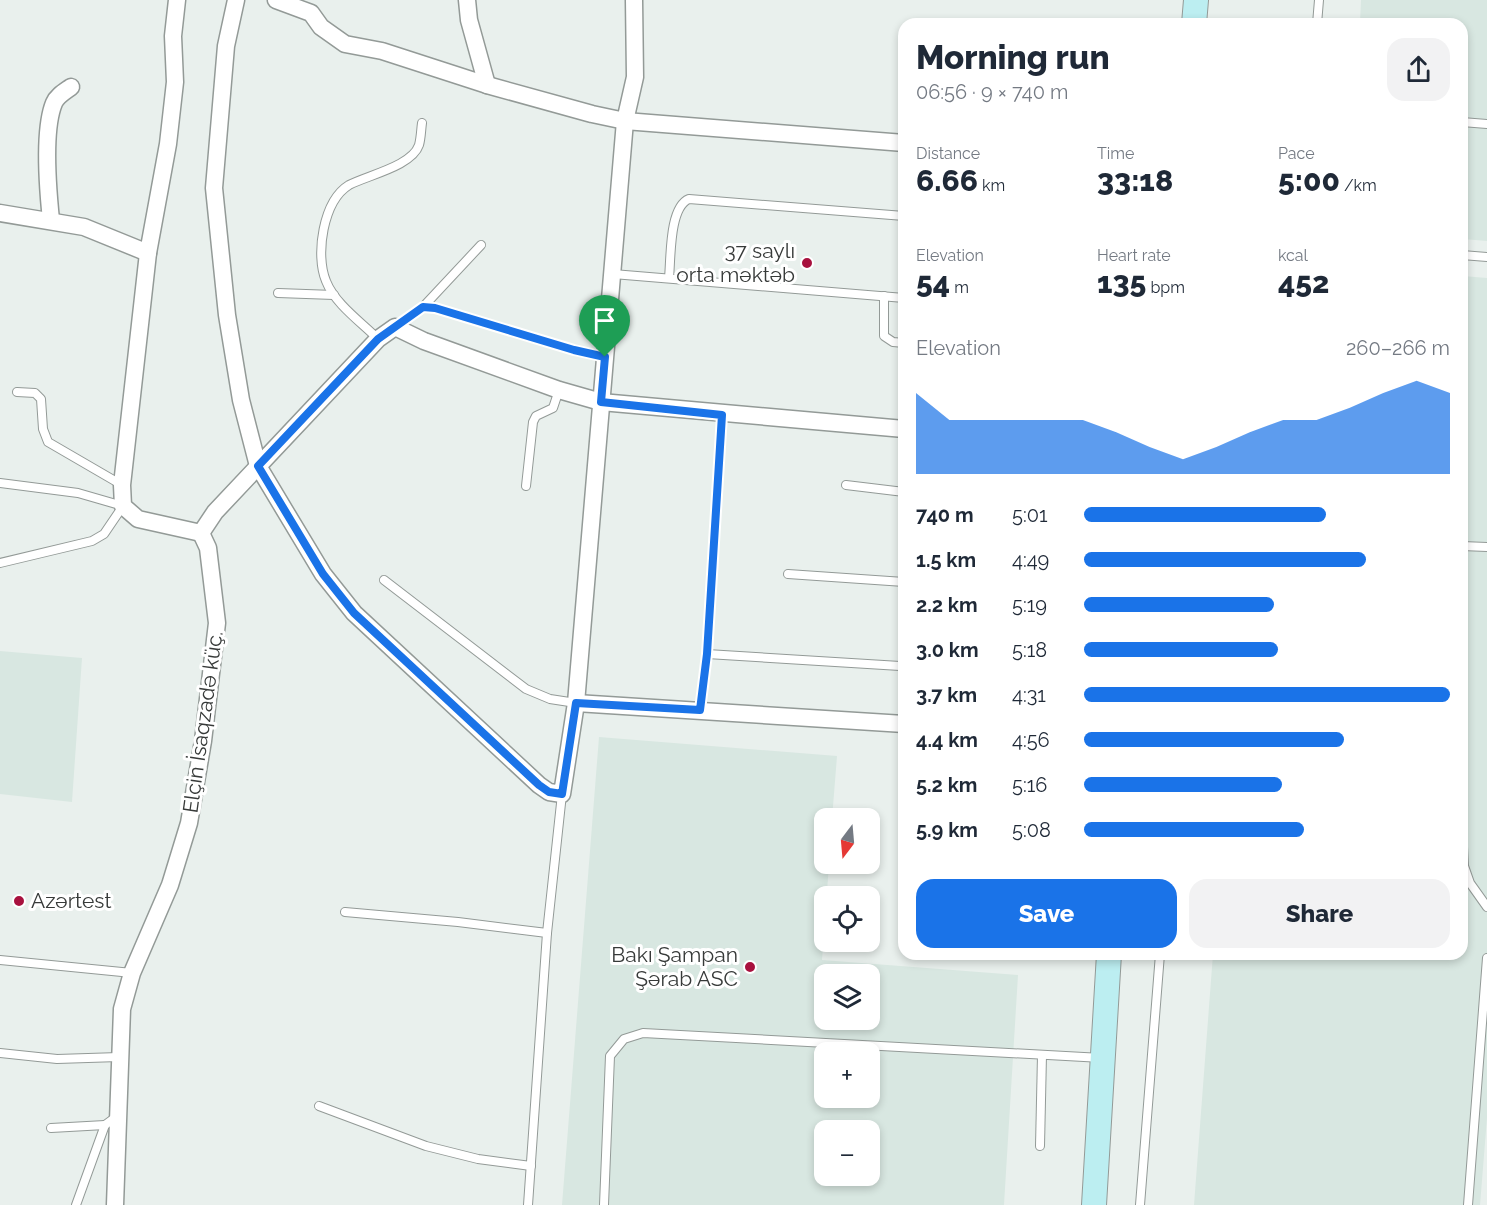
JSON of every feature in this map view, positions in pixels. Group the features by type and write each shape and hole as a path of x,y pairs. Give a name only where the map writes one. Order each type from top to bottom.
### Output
{"main road":[{"path":"1180,18 1182,0"},
{"path":"1194,18 1196,0"},
{"path":"1094,1205 1109,960"},
{"path":"1106,1205 1121,960"}],"street":[{"path":"177,0 173,36 174,93 168,144 148,253 122,486 123,506 138,519 201,533 215,512 258,466 378,339 395,327 424,341 560,390 601,402 722,415 898,429"},
{"path":"236,0 226,46 214,188 227,315 242,400 258,466 323,574 354,613 539,785 549,792 562,794 576,703 625,120 635,76 634,0"},
{"path":"276,0 312,12 321,27 345,44 382,51 487,85 592,114 625,120 898,143"},
{"path":"467,0 469,20 487,85"},
{"path":"51,220 47,184 51,118 58,97 70,87"},
{"path":"0,213 84,227 148,253"},
{"name":"Elçin İsaqzadə küç.","path":"115,1205 111,1121 122,1009 132,973 170,885 183,843 189,823 201,753 217,623 208,548 201,533"},
{"path":"576,703 898,724"}],"lane":[{"path":"1318,18 1319,0"},
{"path":"1468,122 1487,124"},
{"path":"378,339 334,295 326,280 321,247 328,211 348,186 408,160 419,147 422,123"},
{"path":"669,278 676,212 682,202 689,199 898,216"},
{"path":"395,327 423,307 481,245"},
{"path":"1468,255 1487,257"},
{"path":"613,274 898,297"},
{"path":"279,292 334,295"},
{"path":"884,296 884,336 898,342"},
{"path":"423,307 435,308 574,350 605,357"},
{"path":"526,486 533,422 541,413 553,408 560,390"},
{"path":"17,392 35,393 41,399 43,429 48,442 122,486"},
{"path":"700,710 707,654 722,415"},
{"path":"0,483 78,493 123,506 104,534 92,541 0,563"},
{"path":"846,485 898,491"},
{"path":"1468,546 1487,547"},
{"path":"788,574 898,582"},
{"path":"384,580 526,689 550,699 576,703"},
{"path":"707,654 898,664"},
{"path":"528,1205 547,933 562,794"},
{"path":"1468,877 1487,907"},
{"path":"345,912 547,933"},
{"path":"1468,1205 1487,958"},
{"path":"0,960 132,973"},
{"path":"1140,1205 1160,960"},
{"path":"604,1205 610,1056 624,1039 643,1033 1102,1058"},
{"path":"0,1053 57,1059 119,1057"},
{"path":"1040,1146 1042,1055"},
{"path":"319,1106 426,1146 478,1160 531,1166"},
{"path":"51,1128 111,1121 76,1205"}],"shaded area":[{"path":"1361,0 1487,0 1487,241 1468,239 1468,18 1360,18"},
{"path":"1468,276 1487,278 1487,1118 1480,1205 1194,1205 1213,960 1468,960"},
{"path":"0,651 82,658 72,802 0,794"},
{"name":"Bakı Şampan Şərab ASC","path":"599,737 837,756 833,808 814,808 814,874 828,874 827,886 814,886 814,952 823,952 822,960 874,964 814,964 814,1030 880,1030 880,964 1018,975 1004,1205 562,1205"}],"place":[{"name":"37 saylı orta məktəb","path":"807,263"},
{"name":"Azərtest","path":"19,901"},
{"name":"Bakı Şampan Şərab ASC","path":"750,967"}],"route":[{"path":"429,306 466,319 605,357 601,402 722,415 707,654 700,710 576,703 562,794 549,792 539,785 354,613 323,574 258,466 378,339 423,307 429,306"}]}
